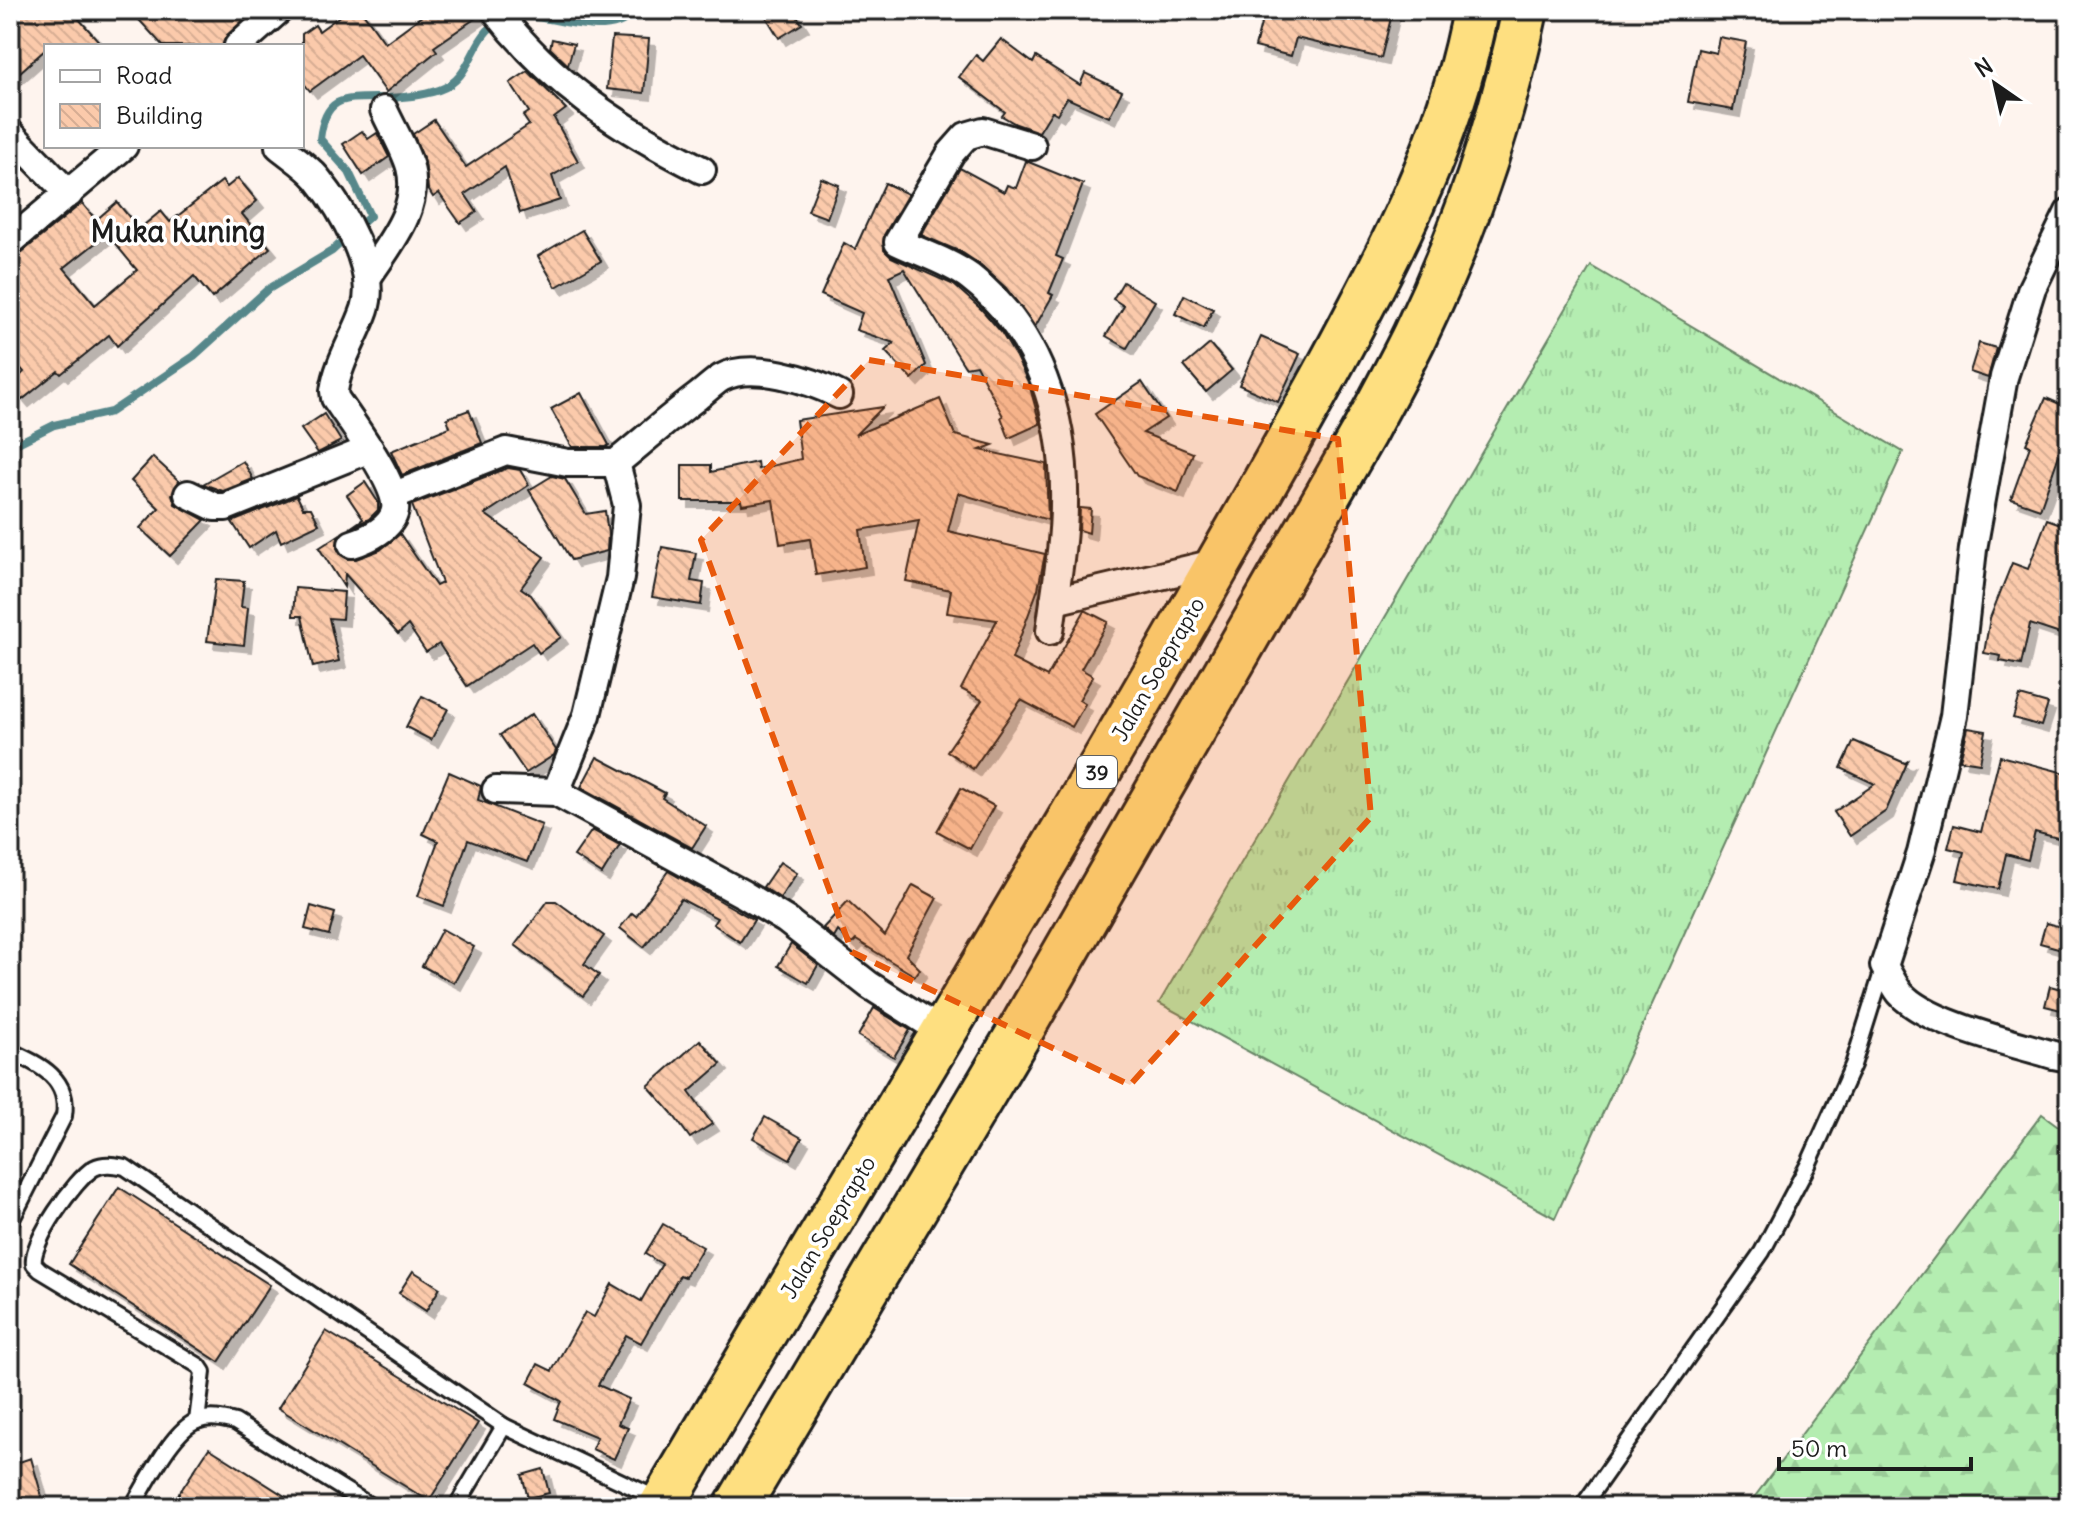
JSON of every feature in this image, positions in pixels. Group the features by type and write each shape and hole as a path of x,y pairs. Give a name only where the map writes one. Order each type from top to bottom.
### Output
{"highway":[{"name":"Jalan Soeprapto","path":"662,1504 944,1033 1311,402 1396,240 1429,162 1462,70 1475,10"},
{"path":"737,1507 1021,1030 1416,334 1458,234 1507,88 1525,10"}],"street":[{"path":"240,44 279,10"},
{"path":"496,11 518,39 558,79 595,108 639,138 702,170"},
{"path":"364,267 399,228 412,203 413,181 409,163 384,110"},
{"path":"1032,146 983,131 966,136 951,153 898,242 968,275 1006,311 1034,352 1059,428 1064,504 1050,631"},
{"path":"10,133 69,194"},
{"path":"10,242 122,148"},
{"path":"281,148 316,176 348,227 364,267 366,307 334,391 335,398 370,449 395,495 395,512 384,527 352,544"},
{"path":"2069,212 2032,288 2004,377 1973,549 1954,716 1921,853 1884,966 1900,993 1918,1008 1951,1023 2069,1058"},
{"path":"395,495 506,451 568,463 616,463 685,405 722,378 733,374 753,371 817,383 839,395"},
{"path":"188,494 215,507 226,507 370,449"},
{"path":"556,792 587,715 620,578 627,505 616,463"},
{"path":"1054,601 1202,566 1217,567"},
{"path":"496,790 556,792 786,920 869,985 944,1033"}],"lane":[{"path":"1582,1507 1762,1252 1808,1165 1853,1065 1884,966"},
{"path":"10,1051 40,1066 60,1085 67,1099 64,1116 10,1223"},
{"path":"197,1421 203,1372 199,1366 34,1264 34,1251 69,1192 81,1177 97,1166 109,1164 125,1167 504,1426 662,1504"},
{"path":"132,1507 180,1432 197,1421 217,1418 235,1422 372,1507"},
{"path":"456,1507 504,1426"}],"highlighted area":[{"path":"869,360 1338,439 1371,817 1130,1085 852,952 701,540"}],"green space":[{"path":"1591,266 1903,452 1555,1218 1159,1003"},
{"path":"2042,1114 2069,1134 2069,1507 1747,1507"}],"building":[{"path":"10,10 71,10 101,44 44,44 44,51 10,81"},
{"path":"130,10 248,10 250,14 227,35 223,44 161,44"},
{"path":"348,10 361,10 385,43 430,10 479,10 480,15 434,47 437,51 386,92 359,55 310,91 304,84 302,34 315,25 319,31"},
{"path":"762,10 793,10 802,24 779,38"},
{"path":"1269,10 1393,10 1381,58 1296,38 1291,56 1255,47 1262,20 1265,20"},
{"path":"612,37 649,39 644,93 607,89"},
{"path":"1719,37 1746,42 1733,110 1688,102 1698,49 1716,53"},
{"path":"552,39 574,44 568,65 550,48"},
{"path":"1001,39 1033,63 1036,57 1080,85 1085,73 1122,91 1109,117 1067,98 1057,114 1052,111 1039,132 1002,116 1005,112 959,77 976,55 983,61"},
{"path":"528,71 566,109 554,118 578,161 552,176 560,200 520,213 505,167 465,194 477,212 460,223 439,193 433,197 428,189 425,162 413,134 434,120 466,167 529,125 523,116 529,112 510,83"},
{"path":"362,131 368,139 377,133 389,157 363,175 343,144"},
{"path":"1026,161 1083,184 1056,256 1063,259 1049,293 1053,295 1035,327 1006,288 981,265 961,252 921,235 960,168 1004,192 1007,185 1016,188"},
{"path":"238,178 257,201 242,214 270,248 212,298 194,276 117,346 109,335 61,374 58,371 22,400 10,386 24,372 10,356 10,258 20,254 82,203 96,220 117,202 139,229 161,211 170,222 222,181 227,187","holes":["107,234 137,270 95,305 64,268"]},
{"path":"821,178 839,185 827,218 808,211"},
{"path":"885,183 908,194 884,235 884,250 891,257 954,285 982,310 1001,332 1016,357 1029,384 1040,424 1009,438 1003,416 976,365 965,367 904,269 889,276 926,365 912,379 885,351 894,343 856,330 862,313 821,295 844,243 855,249"},
{"path":"582,230 601,261 556,287 538,256"},
{"path":"1123,282 1155,301 1127,348 1106,336 1124,306 1113,299"},
{"path":"1184,295 1213,309 1204,328 1175,314"},
{"path":"1261,337 1300,354 1278,402 1239,385"},
{"path":"1979,343 1996,348 1988,378 1970,372"},
{"path":"1210,344 1232,370 1206,392 1184,366"},
{"path":"1142,382 1166,418 1143,433 1193,453 1178,492 1137,476 1095,414"},
{"path":"581,393 609,445 606,447 572,447 551,409"},
{"path":"2046,398 2069,408 2069,458 2059,455 2040,509 2011,499 2030,446 2026,444"},
{"path":"940,399 955,435 993,445 980,450 1046,464 1048,520 958,493 948,531 1045,554 1038,589 1012,659 1047,677 1085,610 1108,622 1081,669 1093,676 1079,700 1085,704 1072,727 1021,700 973,769 947,751 982,700 961,689 997,620 947,613 951,590 906,581 919,520 860,530 865,567 816,575 810,539 780,544 773,500 742,505 741,501 682,501 682,465 711,465 711,472 757,462 758,469 801,459 796,420 883,407 855,435"},
{"path":"469,410 482,443 402,475 391,451 450,427 447,418"},
{"path":"324,414 341,441 318,453 301,429"},
{"path":"153,457 179,481 172,494 175,504 205,520 170,556 140,528 159,508 131,481"},
{"path":"243,461 253,479 223,491 203,484"},
{"path":"508,468 520,470 529,485 485,514 544,557 521,588 531,595 561,637 539,653 532,643 467,686 439,644 426,652 408,625 398,634 345,574 344,587 319,548 339,535 337,548 341,555 356,559 380,550 400,534 436,586 442,583 412,505"},
{"path":"552,476 565,479 586,514 605,511 607,551 571,560 529,490"},
{"path":"365,482 378,502 378,510 369,519 350,528 363,519 347,495"},
{"path":"297,496 303,508 311,508 319,524 281,542 276,530 249,548 232,522"},
{"path":"1080,508 1091,509 1089,533 1079,530"},
{"path":"2047,519 2069,527 2069,637 2030,624 2021,665 2000,661 2001,656 1984,653 1990,618 2012,563 2028,569"},
{"path":"662,547 696,553 691,581 704,583 701,605 652,597"},
{"path":"216,579 244,581 241,607 248,608 244,645 207,641"},
{"path":"295,588 344,592 342,619 329,618 339,661 313,667 302,616 293,616"},
{"path":"422,696 448,709 431,740 406,727"},
{"path":"2020,696 2048,704 2041,726 2013,718"},
{"path":"532,714 556,750 554,755 526,773 500,735"},
{"path":"1968,728 1986,731 1980,763 1960,760"},
{"path":"1854,741 1905,763 1908,761 1886,811 1850,836 1834,812 1875,784 1841,768"},
{"path":"2000,756 2069,774 2069,841 2035,832 2028,860 2006,854 1998,889 1957,880 1964,852 1948,848 1954,825 1981,832"},
{"path":"597,757 665,793 662,798 706,826 692,848 581,787"},
{"path":"449,772 481,786 478,800 542,825 527,862 468,840 444,906 418,896 438,841 423,834"},
{"path":"961,788 994,806 970,849 937,831"},
{"path":"592,830 620,845 602,874 574,856"},
{"path":"780,862 797,873 780,898 763,887"},
{"path":"668,871 754,920 740,942 713,924 717,918 681,899 644,947 620,928 632,913 636,916"},
{"path":"913,885 937,898 906,955 920,969 915,976 856,940 852,944 838,931 834,938 823,928 848,901 885,936"},
{"path":"548,901 556,901 604,936 584,964 599,975 583,996 515,945"},
{"path":"311,906 335,913 329,935 305,929"},
{"path":"2046,923 2069,929 2069,951 2040,943"},
{"path":"442,929 474,947 454,983 422,966"},
{"path":"791,944 818,965 808,983 778,966"},
{"path":"2050,986 2069,991 2069,1012 2045,1006"},
{"path":"874,1008 910,1030 894,1057 858,1036"},
{"path":"700,1040 721,1064 689,1092 712,1124 690,1138 648,1086"},
{"path":"765,1117 802,1138 790,1159 753,1138"},
{"path":"119,1187 270,1285 219,1362 69,1264"},
{"path":"663,1224 703,1247 685,1277 680,1275 641,1343 626,1335 598,1385 629,1399 618,1424 628,1428 614,1459 592,1449 597,1437 554,1419 561,1401 528,1383 538,1364 552,1371 585,1312 594,1317 612,1284 641,1301 662,1264 645,1254"},
{"path":"413,1271 440,1288 426,1311 399,1293"},
{"path":"326,1331 478,1423 429,1501 278,1408"},
{"path":"209,1448 302,1507 170,1507"},
{"path":"31,1458 45,1507 10,1507 10,1465"},
{"path":"543,1469 549,1493 528,1498 522,1475"}],"waterway":[{"path":"10,447 54,425 111,412 194,356 267,290 332,251 370,216 349,172 320,139 326,115 338,103 355,98 394,98 439,90 461,74 488,30 514,17 528,16 596,26 624,20 634,10"}],"district":[{"name":"Muka Kuning","path":"178,231"}]}
